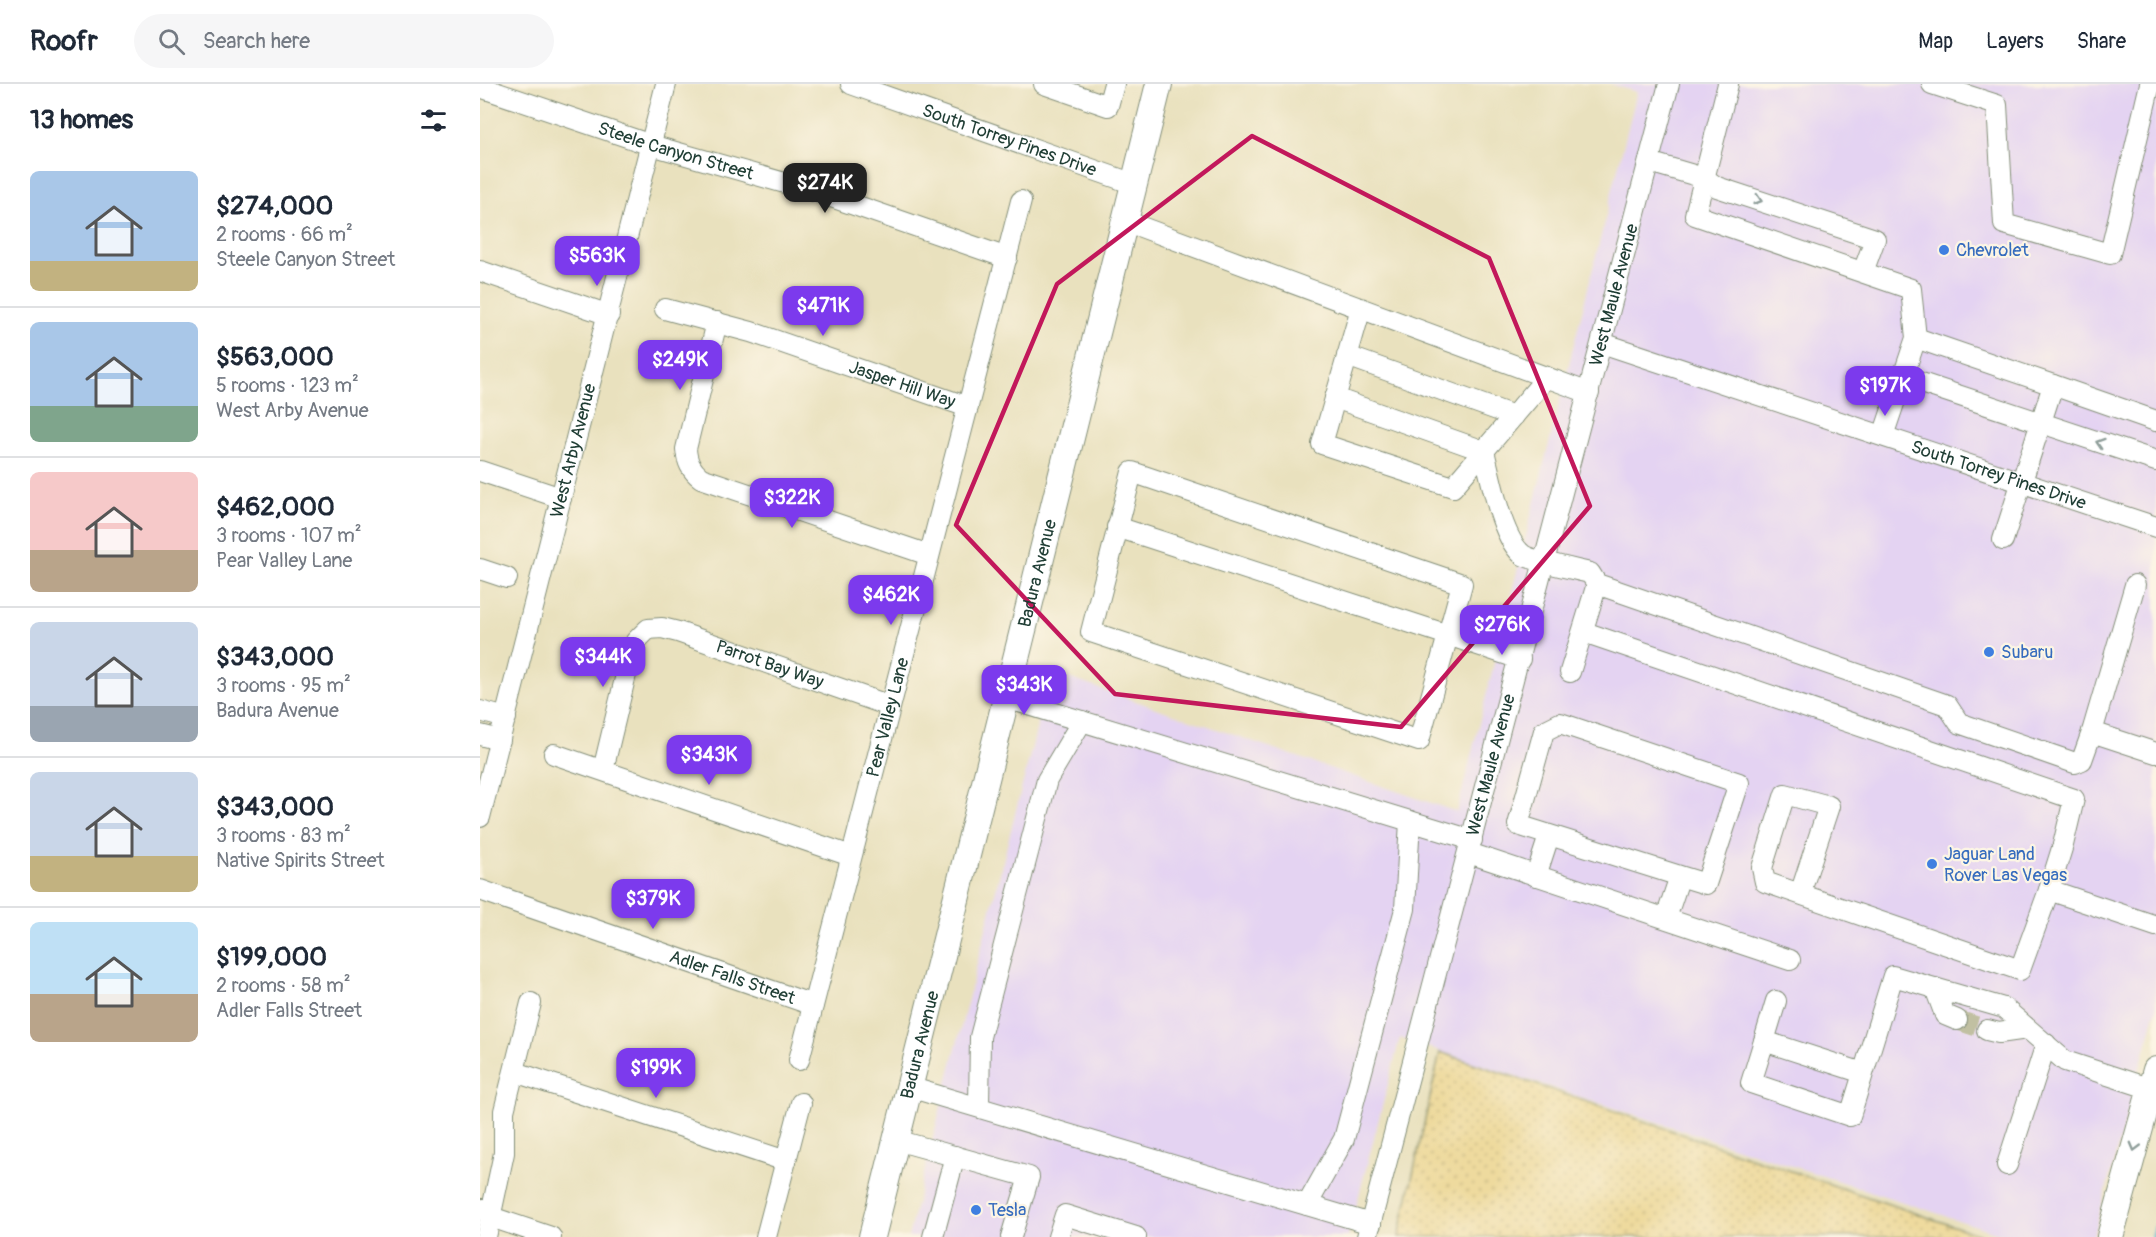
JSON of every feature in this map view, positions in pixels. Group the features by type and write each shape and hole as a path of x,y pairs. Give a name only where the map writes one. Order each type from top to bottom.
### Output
{"main road":[{"name":"Badura Avenue","path":"872,1237 1159,84"},
{"path":"2110,1237 2153,1079"}],"street":[{"name":"West Arby Avenue","path":"480,817 666,84"},
{"name":"South Torrey Pines Drive","path":"851,84 1134,184"},
{"path":"1044,84 1108,106 1114,84"},
{"name":"West Maule Avenue","path":"1369,1230 1669,84"},
{"path":"1728,84 1695,215 1911,289 1916,338 1883,436"},
{"path":"1932,84 1997,105 2004,224 2110,254 2150,84"},
{"name":"Steele Canyon Street","path":"480,87 651,145 820,192 1007,258"},
{"path":"1649,162 1704,178 1717,187 1875,239 1863,272"},
{"name":"Pear Valley Lane","path":"798,1060 1021,201"},
{"path":"1125,221 1589,393"},
{"path":"480,271 609,315"},
{"path":"1361,308 1322,444 1453,487 1547,377"},
{"name":"Jasper Hill Way","path":"665,309 717,322 968,407"},
{"path":"717,322 686,449 687,462 693,472 701,478 929,555"},
{"path":"1916,338 2156,421"},
{"name":"South Torrey Pines Drive","path":"1602,343 2156,527"},
{"path":"1347,356 1514,416"},
{"path":"1903,377 2156,461"},
{"path":"2003,540 2053,385"},
{"path":"1335,398 1484,451"},
{"path":"1484,451 1501,518 1513,543 1524,556 1590,573 1598,584 1947,705 1959,723 2075,763 2082,760 2092,732 2135,585"},
{"path":"480,471 561,498"},
{"path":"1132,472 1462,584 1448,636 1419,741 1091,632 1132,472"},
{"path":"1117,527 1520,659"},
{"path":"480,569 507,578"},
{"path":"1570,672 1598,584"},
{"name":"Parrot Bay Way","path":"603,770 629,662 636,641 648,629 662,628 678,632 890,706"},
{"path":"1584,632 2074,799 2064,844 2020,970 1765,882 1762,868 1785,794 1829,806 1800,894"},
{"path":"1006,698 1410,821 1536,876 1790,960"},
{"path":"480,711 506,718"},
{"path":"979,1107 980,1037 1047,780 1082,721"},
{"path":"1560,723 1739,783 1706,884 1680,876 1518,825 1544,731 1560,723"},
{"path":"2092,732 2156,753"},
{"path":"480,735 500,740"},
{"path":"554,754 851,855"},
{"path":"1307,1205 1344,1139 1347,1128 1405,909 1410,821"},
{"path":"1536,876 1549,836"},
{"path":"1666,918 1680,876"},
{"path":"2049,890 2156,926"},
{"name":"Adler Falls Street","path":"480,891 813,1005"},
{"path":"1776,1001 1751,1083 1850,1116 1893,976 2004,1008 2065,1061 2153,1079"},
{"path":"1935,988 1945,1015 1957,1020"},
{"path":"486,1237 484,1214 504,1153 504,1111 531,1003"},
{"path":"1988,1030 1999,1033 2027,1029"},
{"path":"1764,1041 1863,1073"},
{"path":"2007,1165 2046,1044"},
{"path":"515,1072 786,1161"},
{"path":"909,1087 1307,1205 1369,1230"},
{"path":"766,1237 801,1103"},
{"path":"896,1140 1029,1177 1011,1237"},
{"path":"933,1237 955,1156"},
{"path":"484,1214 551,1237"},
{"path":"1058,1237 1065,1215 1136,1237"}],"highlighted area":[{"path":"1252,136 1489,258 1590,506 1401,727 1115,694 956,525 1057,284"}],"shaded area":[{"path":"1610,84 2156,84 2156,1010 2093,1237 2010,1237 1400,1038 1348,1237 908,1237 1051,672 1457,812 1637,92"}],"sand":[{"path":"1440,1052 1986,1237 1399,1237"}],"waterway":[{"path":"2153,1237 2156,1227"}],"tunnel":[{"path":"1957,1020 1987,1030"}],"place":[{"name":"Chevrolet","path":"1944,250"},
{"name":"Subaru","path":"1989,652"},
{"name":"Jaguar Land Rover Las Vegas","path":"1932,864"},
{"name":"Tesla","path":"976,1210"}]}
